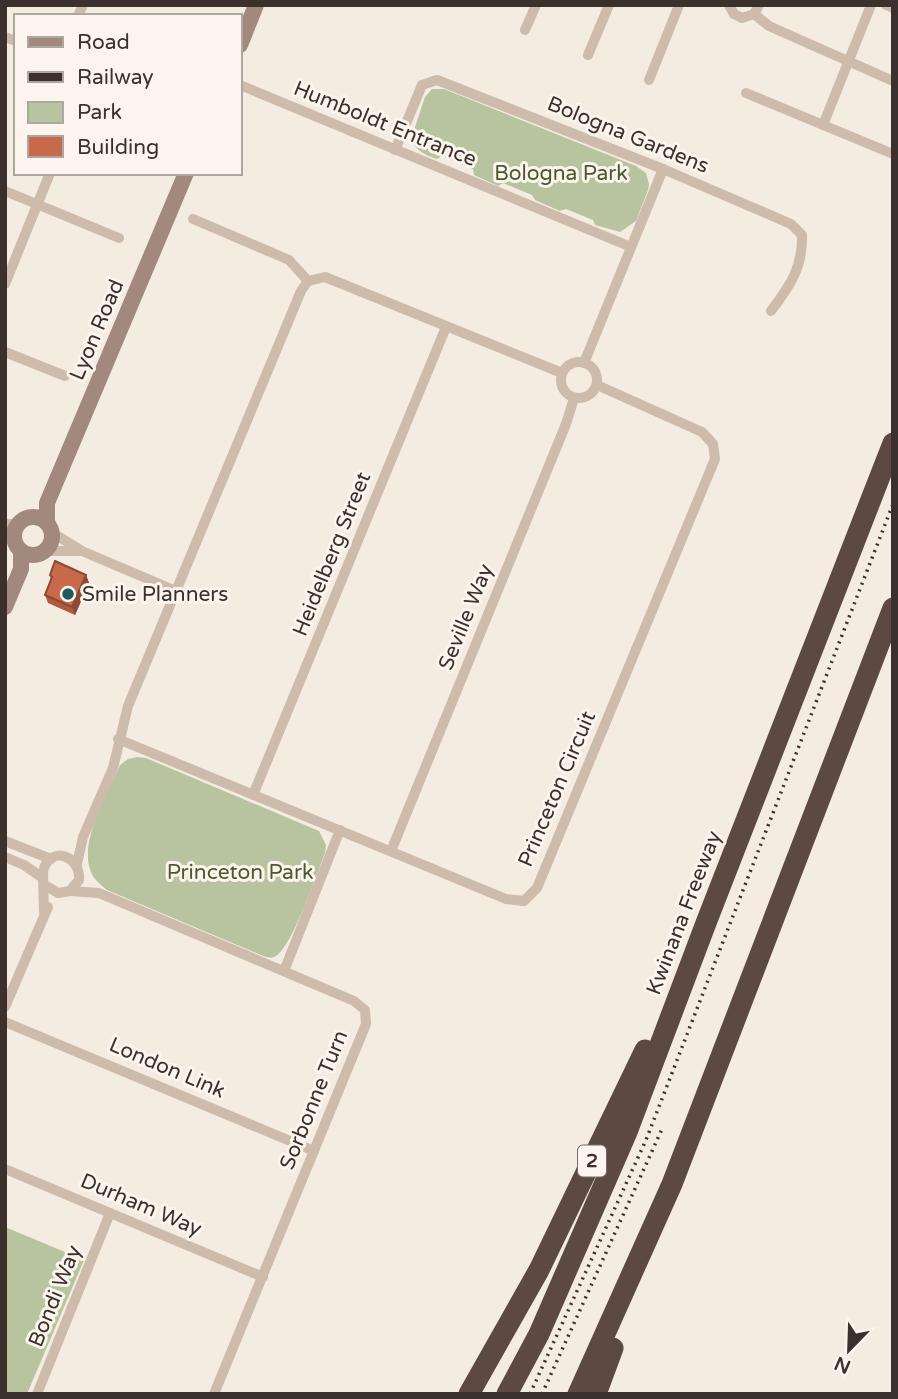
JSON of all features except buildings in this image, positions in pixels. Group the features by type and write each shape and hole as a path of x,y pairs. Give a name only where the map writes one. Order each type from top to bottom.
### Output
{"highway":[{"name":"Kwinana Freeway","path":"507,1394 539,1334 627,1132 705,923 893,443"},
{"path":"596,1394 672,1184 893,608"},
{"name":"2","path":"469,1394 539,1270 705,923"},
{"path":"578,1394 672,1184"}],"street":[{"path":"242,40 256,5"},
{"path":"526,30 536,5"},
{"path":"588,55 610,5"},
{"path":"649,80 679,5"},
{"path":"720,5 728,5 732,12 747,18 756,10 769,26 893,81"},
{"path":"822,125 871,5"},
{"path":"886,5 893,8"},
{"name":"Bologna Gardens","path":"395,150 422,85 437,79 663,169 791,224 802,236 803,254 788,288 771,311"},
{"name":"Humboldt Entrance","path":"242,86 631,247"},
{"path":"746,93 893,154"},
{"path":"584,363 663,169"},
{"path":"5,284 49,175"},
{"name":"Lyon Road","path":"21,537 50,546 47,503 185,175"},
{"path":"5,191 119,238"},
{"path":"193,219 289,260 308,281"},
{"path":"5,1007 44,912 58,893 71,891 78,883 83,837 113,768 128,706 301,291 308,281 325,277 562,373"},
{"name":"Heidelberg Street","path":"253,795 446,327"},
{"path":"5,352 65,376"},
{"path":"576,362 584,363 592,367 597,375 597,385 584,399 574,398 566,393 561,383 562,373 567,366 576,362"},
{"name":"Princeton Circuit","path":"118,739 506,899 524,901 537,888 715,459 713,444 702,432 597,385"},
{"name":"Seville Way","path":"391,851 566,424 574,398"},
{"path":"21,537 47,503"},
{"path":"5,607 21,569 21,537 35,516 82,551"},
{"path":"21,537 82,551 176,592"},
{"path":"284,971 340,830"},
{"path":"44,912 44,867 83,837"},
{"path":"5,841 56,857 70,858 78,870"},
{"path":"5,857 24,865 58,893"},
{"name":"Sorbonne Turn","path":"78,870 99,893"},
{"name":"Sorbonne Turn","path":"71,891 99,893 354,1001 365,1010 366,1024 214,1394"},
{"name":"London Link","path":"5,1022 314,1151"},
{"name":"Durham Way","path":"5,1169 262,1277"},
{"name":"Bondi Way","path":"37,1394 110,1213"}],"green space":[{"name":"Bologna Park","path":"432,89 444,89 636,166 646,173 649,184 636,221 620,232 595,225 593,220 566,209 560,211 535,200 532,195 503,183 498,186 474,175 473,169 442,156 437,159 421,152 411,139 425,97"},
{"name":"Princeton Park","path":"137,757 146,758 319,831 326,845 325,853 296,925 276,956 263,956 107,890 94,878 88,857 92,830 120,765"},
{"path":"5,1227 84,1260 27,1394 5,1394"}],"railway":[{"path":"530,1394 646,1140 893,504"},
{"path":"542,1394 662,1129"}],"place":[{"name":"Smile Planners","path":"68,594"}]}
